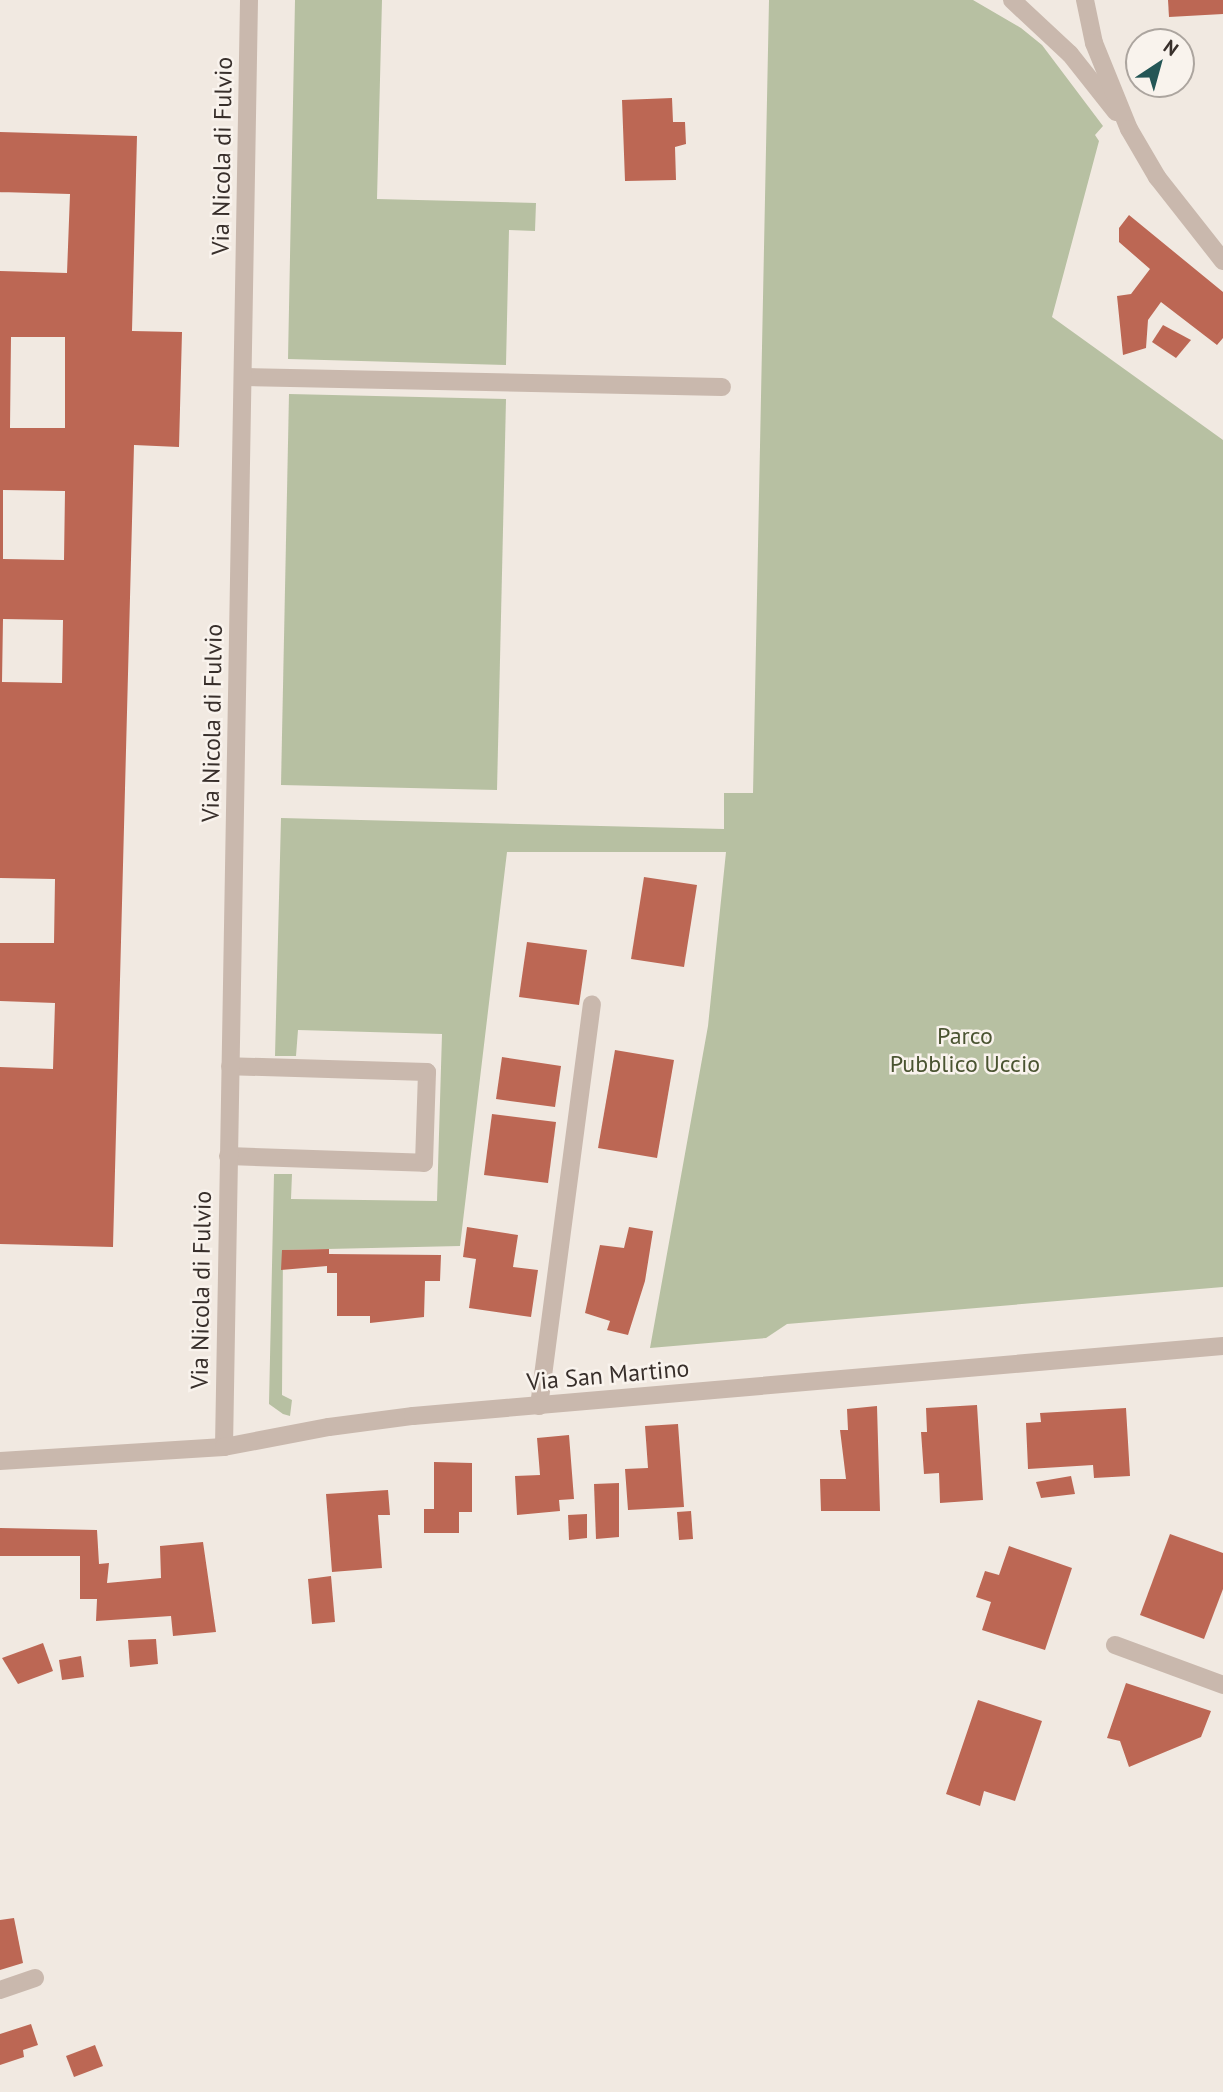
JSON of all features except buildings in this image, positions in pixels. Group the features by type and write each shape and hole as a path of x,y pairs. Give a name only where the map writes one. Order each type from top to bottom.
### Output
{"street":[{"name":"Via Nicola di Fulvio","path":"224,1447 249,0"},
{"path":"1012,0 1070,54 1129,129 1164,187 1223,261"},
{"path":"1085,0 1094,43 1129,129"},
{"path":"243,377 722,387"},
{"path":"539,1406 592,1004"},
{"path":"228,1156 424,1163 426,1072 230,1066"},
{"name":"Via San Martino","path":"0,1461 224,1447 377,1421 1223,1346"},
{"path":"1115,1645 1223,1685"},
{"path":"0,1990 35,1978"}],"green space":[{"path":"295,0 382,0 377,199 536,203 535,231 509,230 506,365 288,359"},
{"name":"Parco Pubblico Uccio","path":"769,0 973,0 1021,28 1042,45 1103,126 1095,135 1099,141 1052,317 1223,440 1223,1287 787,1324 766,1338 650,1348 708,1026 726,852 507,852 460,1246 283,1250 282,1395 292,1400 290,1416 283,1414 269,1404 274,1174 292,1174 291,1199 437,1201 442,1034 298,1030 296,1056 275,1056 281,818 724,829 724,793 753,793"},
{"path":"289,394 506,399 497,790 281,785"}]}
